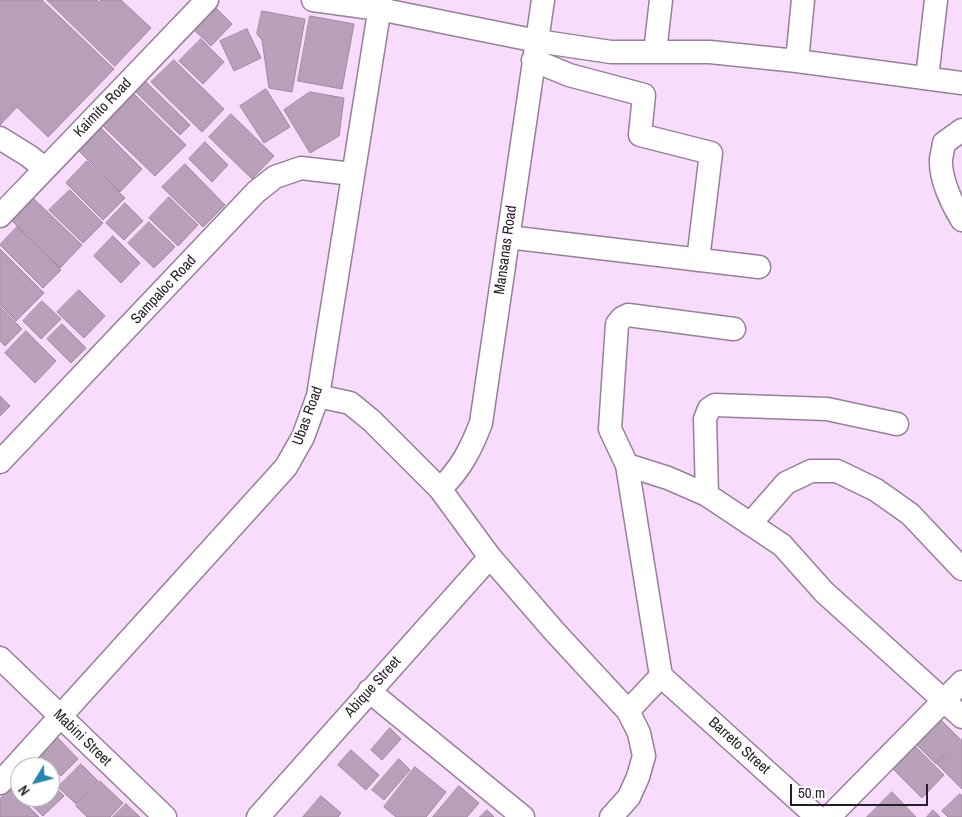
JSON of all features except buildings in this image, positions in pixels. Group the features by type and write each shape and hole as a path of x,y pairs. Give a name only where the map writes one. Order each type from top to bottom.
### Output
{"street":[{"name":"Kaimito Road","path":"0,216 206,0"},
{"path":"313,0 380,5 535,51 710,52 797,61 962,83"},
{"name":"Mansanas Road","path":"440,489 454,475 468,454 481,423 543,0"},
{"path":"655,52 661,0"},
{"path":"797,61 803,0"},
{"path":"927,78 936,0"},
{"name":"Ubas Road","path":"0,783 286,467 303,437 318,396 380,5"},
{"path":"535,51 569,74 644,95 640,135 711,153 698,260"},
{"path":"962,130 944,144 941,161 954,208 962,220"},
{"path":"0,138 29,156 45,169"},
{"name":"Sampaloc Road","path":"0,462 256,192 275,177 301,168 352,174"},
{"path":"508,237 759,267"},
{"path":"628,711 661,676 627,465 610,429 617,324 628,315 734,329"},
{"path":"318,396 350,403 372,421 440,489 490,557 554,631 628,711 639,733 644,756 629,798 611,817"},
{"path":"707,495 705,420 709,409 715,405 828,409 897,424"},
{"path":"627,465 668,478 707,495 782,544 824,592 962,717"},
{"path":"750,524 786,483 811,471 837,470 876,490 910,514 962,569"},
{"name":"Abique Street","path":"258,817 490,557"},
{"name":"Mabini Street","path":"0,658 164,817"},
{"name":"Barreto Street","path":"661,676 817,817"},
{"path":"829,817 962,682"},
{"path":"369,691 523,817"}]}
